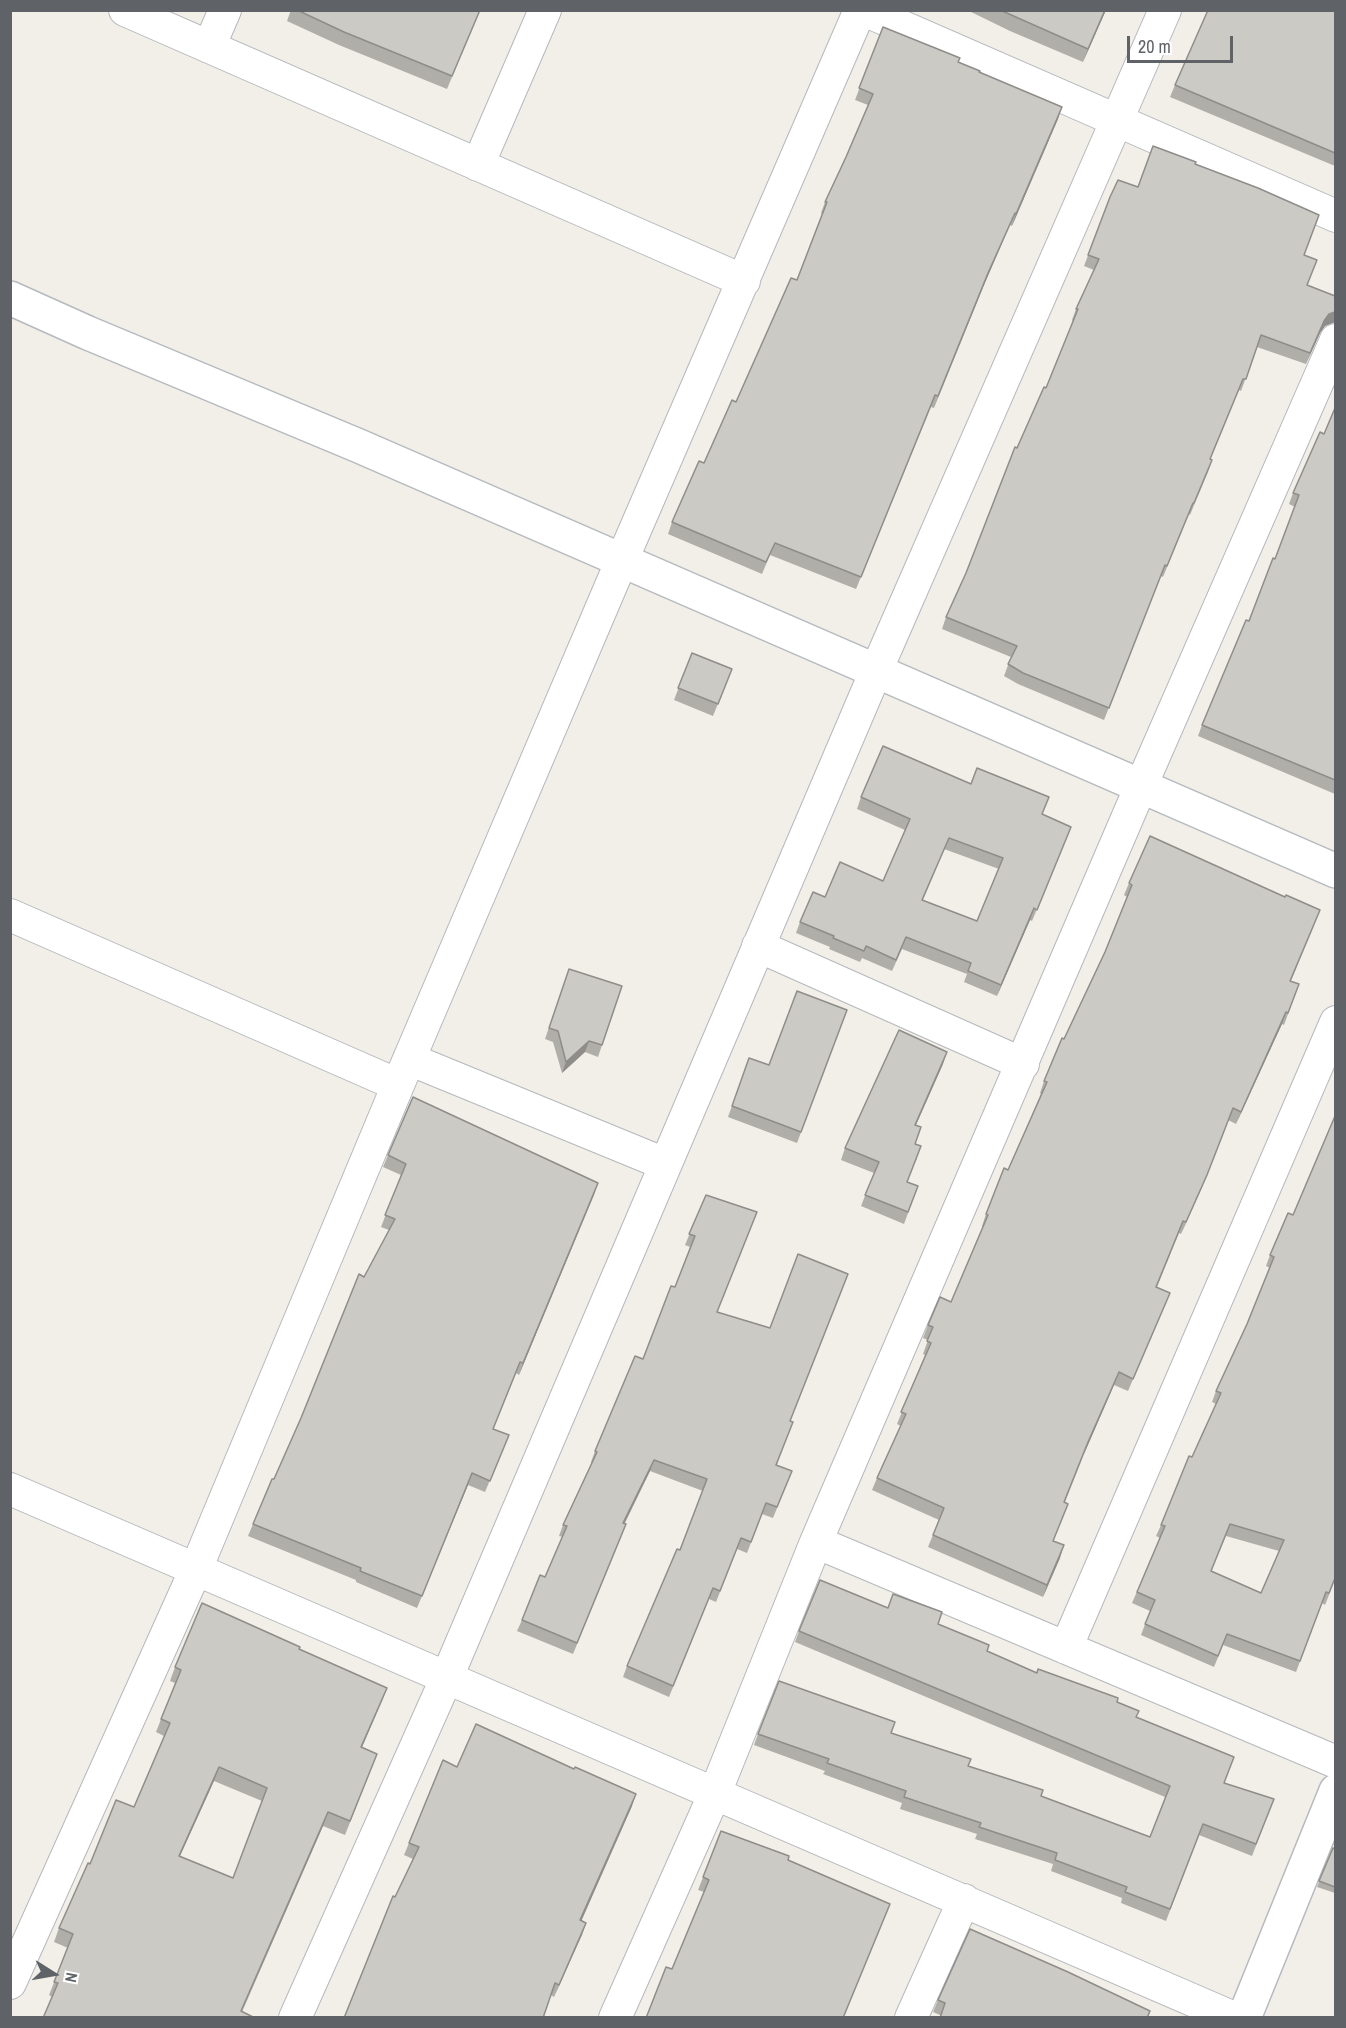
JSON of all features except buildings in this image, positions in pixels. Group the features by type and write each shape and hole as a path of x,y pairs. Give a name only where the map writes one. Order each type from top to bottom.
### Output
{"street":[{"path":"125,10 744,280"},
{"path":"209,47 225,10"},
{"path":"478,165 545,10"},
{"path":"10,1983 196,1569 403,1072 622,560 862,10 1335,216"},
{"path":"295,2018 447,1677 876,671 1165,10"},
{"path":"10,298 622,560 1335,871"},
{"path":"615,2018 715,1793 816,1542 1335,340"},
{"path":"10,915 403,1072 665,1164"},
{"path":"758,946 1023,1064"},
{"path":"1066,1648 1335,1022"},
{"path":"10,1489 1234,2018"},
{"path":"816,1542 1335,1762"},
{"path":"1244,2018 1335,1791"},
{"path":"911,2018 964,1900"}]}
